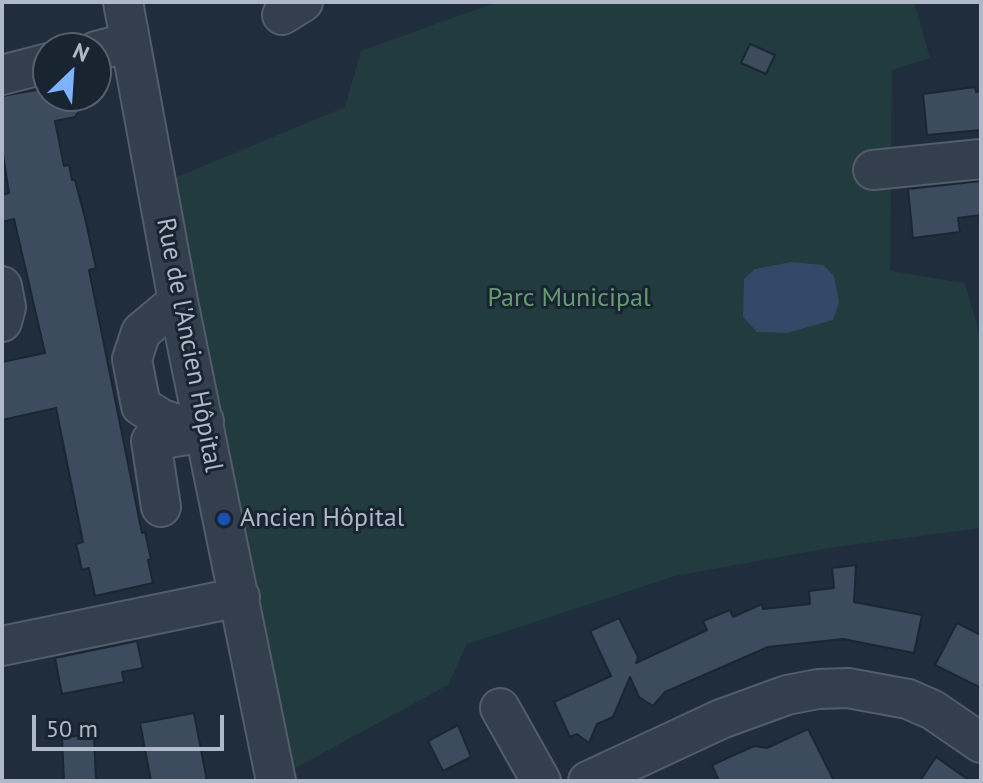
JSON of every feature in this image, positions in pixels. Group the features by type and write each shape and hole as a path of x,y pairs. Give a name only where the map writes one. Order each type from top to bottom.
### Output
{"street":[{"name":"Rue de l'Ancien Hôpital","path":"123,2 113,46 178,301 276,781"},
{"path":"2,75 32,67"},
{"path":"873,170 981,159"},
{"path":"2,286 6,307 2,322"},
{"path":"178,301 141,332 132,359 141,406 162,419 181,425 205,426"},
{"path":"161,507 151,441 205,426"},
{"path":"2,646 240,597"},
{"path":"588,781 721,719 787,695 818,689 848,688 908,699 933,710 981,743"},
{"path":"500,708 541,781"}],"green space":[{"name":"Parc Municipal","path":"497,2 914,2 930,58 892,70 890,271 965,283 981,340 981,528 835,547 675,576 467,644 448,685 288,772 172,179 345,107 361,51"}],"water":[{"path":"791,262 823,265 834,276 839,302 833,320 787,333 757,332 743,317 744,279 755,269"}],"building":[{"path":"750,44 775,55 766,74 741,63"},
{"path":"975,87 976,92 981,91 981,130 927,135 923,94"},
{"path":"32,91 32,112 78,112 75,117 55,121 64,166 69,165 72,180 75,180 96,268 89,270 142,533 145,532 151,559 148,560 153,583 95,596 89,568 82,570 76,544 83,542 56,408 2,420 2,362 45,353 14,219 2,222 2,195 9,193 2,148 2,96"},
{"path":"981,181 981,215 958,218 960,232 913,238 908,189"},
{"path":"856,565 854,602 922,615 914,653 843,639 768,647 665,692 653,706 639,697 630,677 613,717 597,724 589,743 577,734 570,737 554,702 611,676 590,631 619,618 638,657 636,663 707,630 703,621 730,610 733,617 762,604 763,609 810,604 809,591 834,588 832,568"},
{"path":"957,623 981,635 981,688 935,665"},
{"path":"137,641 143,668 122,672 124,682 62,694 55,658"},
{"path":"194,713 207,781 151,781 140,723"},
{"path":"458,725 471,757 443,771 428,741"},
{"path":"808,729 834,781 719,781 712,765 754,746 767,748"},
{"path":"94,735 96,781 64,781 62,737"},
{"path":"936,757 970,781 920,781"}],"place":[{"name":"Ancien Hôpital","path":"224,519"}]}
